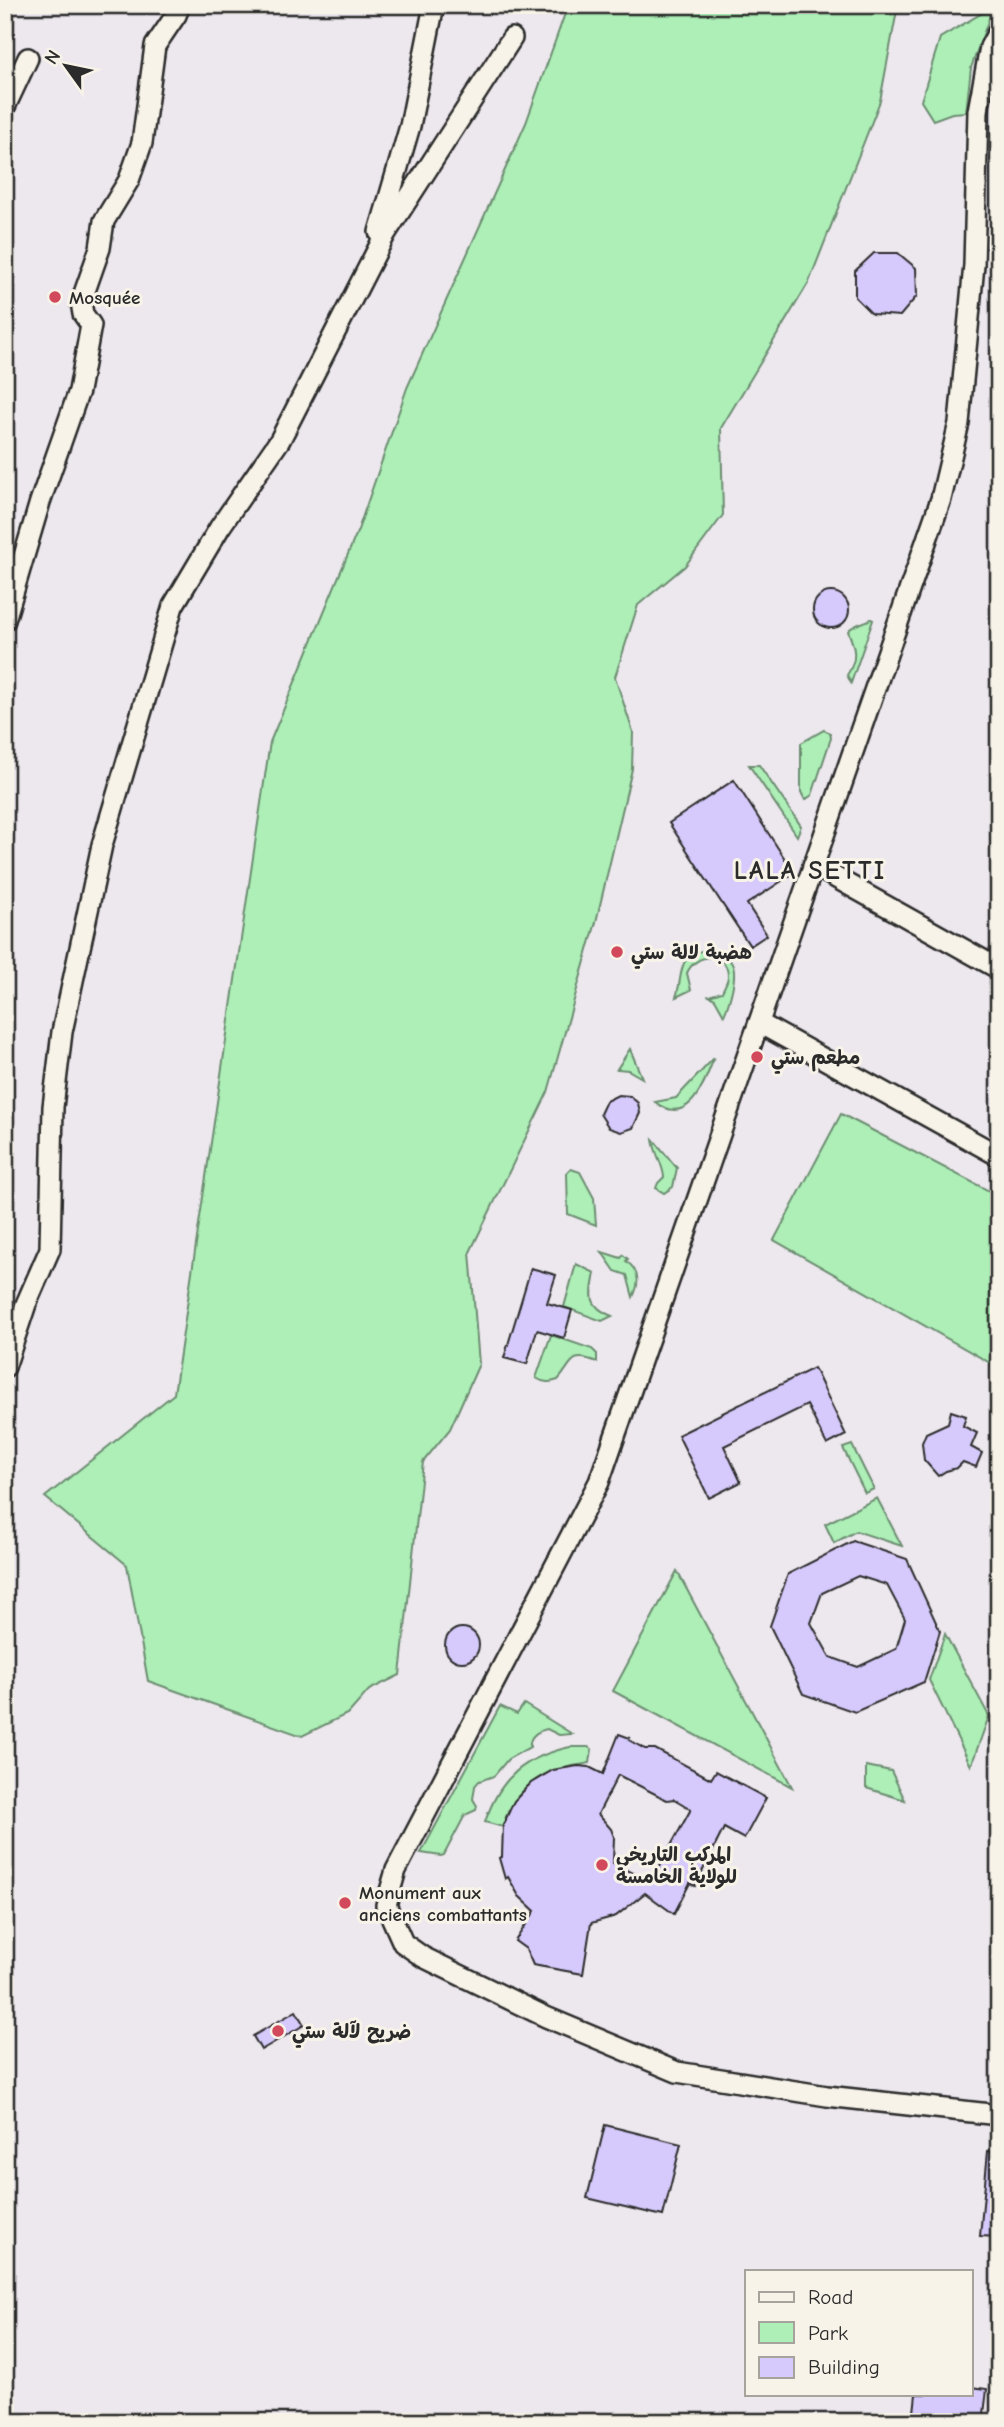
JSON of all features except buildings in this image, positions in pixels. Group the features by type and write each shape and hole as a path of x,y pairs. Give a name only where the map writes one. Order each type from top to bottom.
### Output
{"street":[{"path":"5,620 40,502 79,391 91,325 83,314 81,302 100,248 104,221 129,180 142,143 155,46 180,5"},
{"path":"371,262 410,126 434,5"},
{"path":"999,30 990,47 978,111 974,265 959,424 941,499 599,1482 396,1870 386,1905 403,1943 423,1957 546,2017 677,2072 827,2096 999,2115"},
{"path":"5,1367 26,1304 50,1250 53,1107 62,1032 102,845 173,607 220,527 280,440 400,211 512,38"},
{"path":"5,107 28,58"},
{"path":"813,865 999,969"},
{"path":"759,1023 999,1156"}],"green space":[{"path":"568,5 898,5 880,101 809,282 721,428 723,515 685,566 638,605 615,677 633,732 632,769 596,922 548,1092 470,1252 479,1364 450,1429 423,1462 400,1675 369,1690 349,1713 302,1736 148,1681 127,1565 45,1497 174,1394 270,742 358,530 407,388 526,123"},
{"path":"992,10 971,68 966,112 952,113 933,120 921,101 940,38"},
{"path":"873,620 851,683 847,675 853,664 854,653 848,631"},
{"path":"824,730 830,733 831,738 812,795 805,800 801,792 801,743"},
{"path":"749,765 759,765 801,826 797,836"},
{"path":"707,950 725,956 733,967 732,989 724,1015 715,999 709,996 722,992 728,978 727,968 717,959 704,958 691,966 687,973 691,990 676,997 685,961 697,952"},
{"path":"630,1049 642,1078 628,1070 617,1069"},
{"path":"714,1058 700,1090 686,1106 677,1110 667,1109 655,1102 676,1098"},
{"path":"841,1114 999,1196 999,1368 774,1240"},
{"path":"653,1139 677,1168 673,1187 664,1193 656,1188 664,1177"},
{"path":"571,1169 580,1172 594,1198 596,1225 568,1214 567,1173"},
{"path":"602,1252 621,1258 623,1255 628,1259 626,1261 634,1269 637,1278 633,1297 627,1275 615,1271"},
{"path":"576,1264 595,1273 593,1299 598,1308 612,1316 602,1321 564,1307"},
{"path":"551,1335 592,1349 597,1354 597,1362 576,1359 558,1380 547,1382 536,1378"},
{"path":"852,1445 874,1489 865,1493 843,1448"},
{"path":"877,1498 902,1546 856,1531 834,1543 825,1524"},
{"path":"677,1571 792,1787 613,1691"},
{"path":"945,1634 989,1716 971,1766 929,1680"},
{"path":"524,1704 572,1734 559,1735 547,1729 540,1731 531,1740 530,1747 508,1759 494,1776 479,1781 475,1786 473,1799 476,1810 465,1815 444,1855 421,1853 500,1706 517,1714"},
{"path":"570,1747 592,1749 590,1763 556,1769 535,1780 514,1801 503,1827 485,1822 498,1793 516,1771 540,1757"},
{"path":"866,1766 891,1771 905,1800 866,1788"}],"place":[{"name":"Mosquée","path":"55,297"},
{"name":"هضبة لالة ستي","path":"617,952"},
{"name":"مطعم ستي","path":"757,1057"},
{"name":"المركب التاريخي للولاية الخامسة","path":"602,1865"},
{"name":"Monument aux anciens combattants","path":"345,1903"},
{"name":"ضريح لآلة ستي","path":"278,2031"}],"district":[{"name":"LALA SETTI","path":"810,870"}]}
